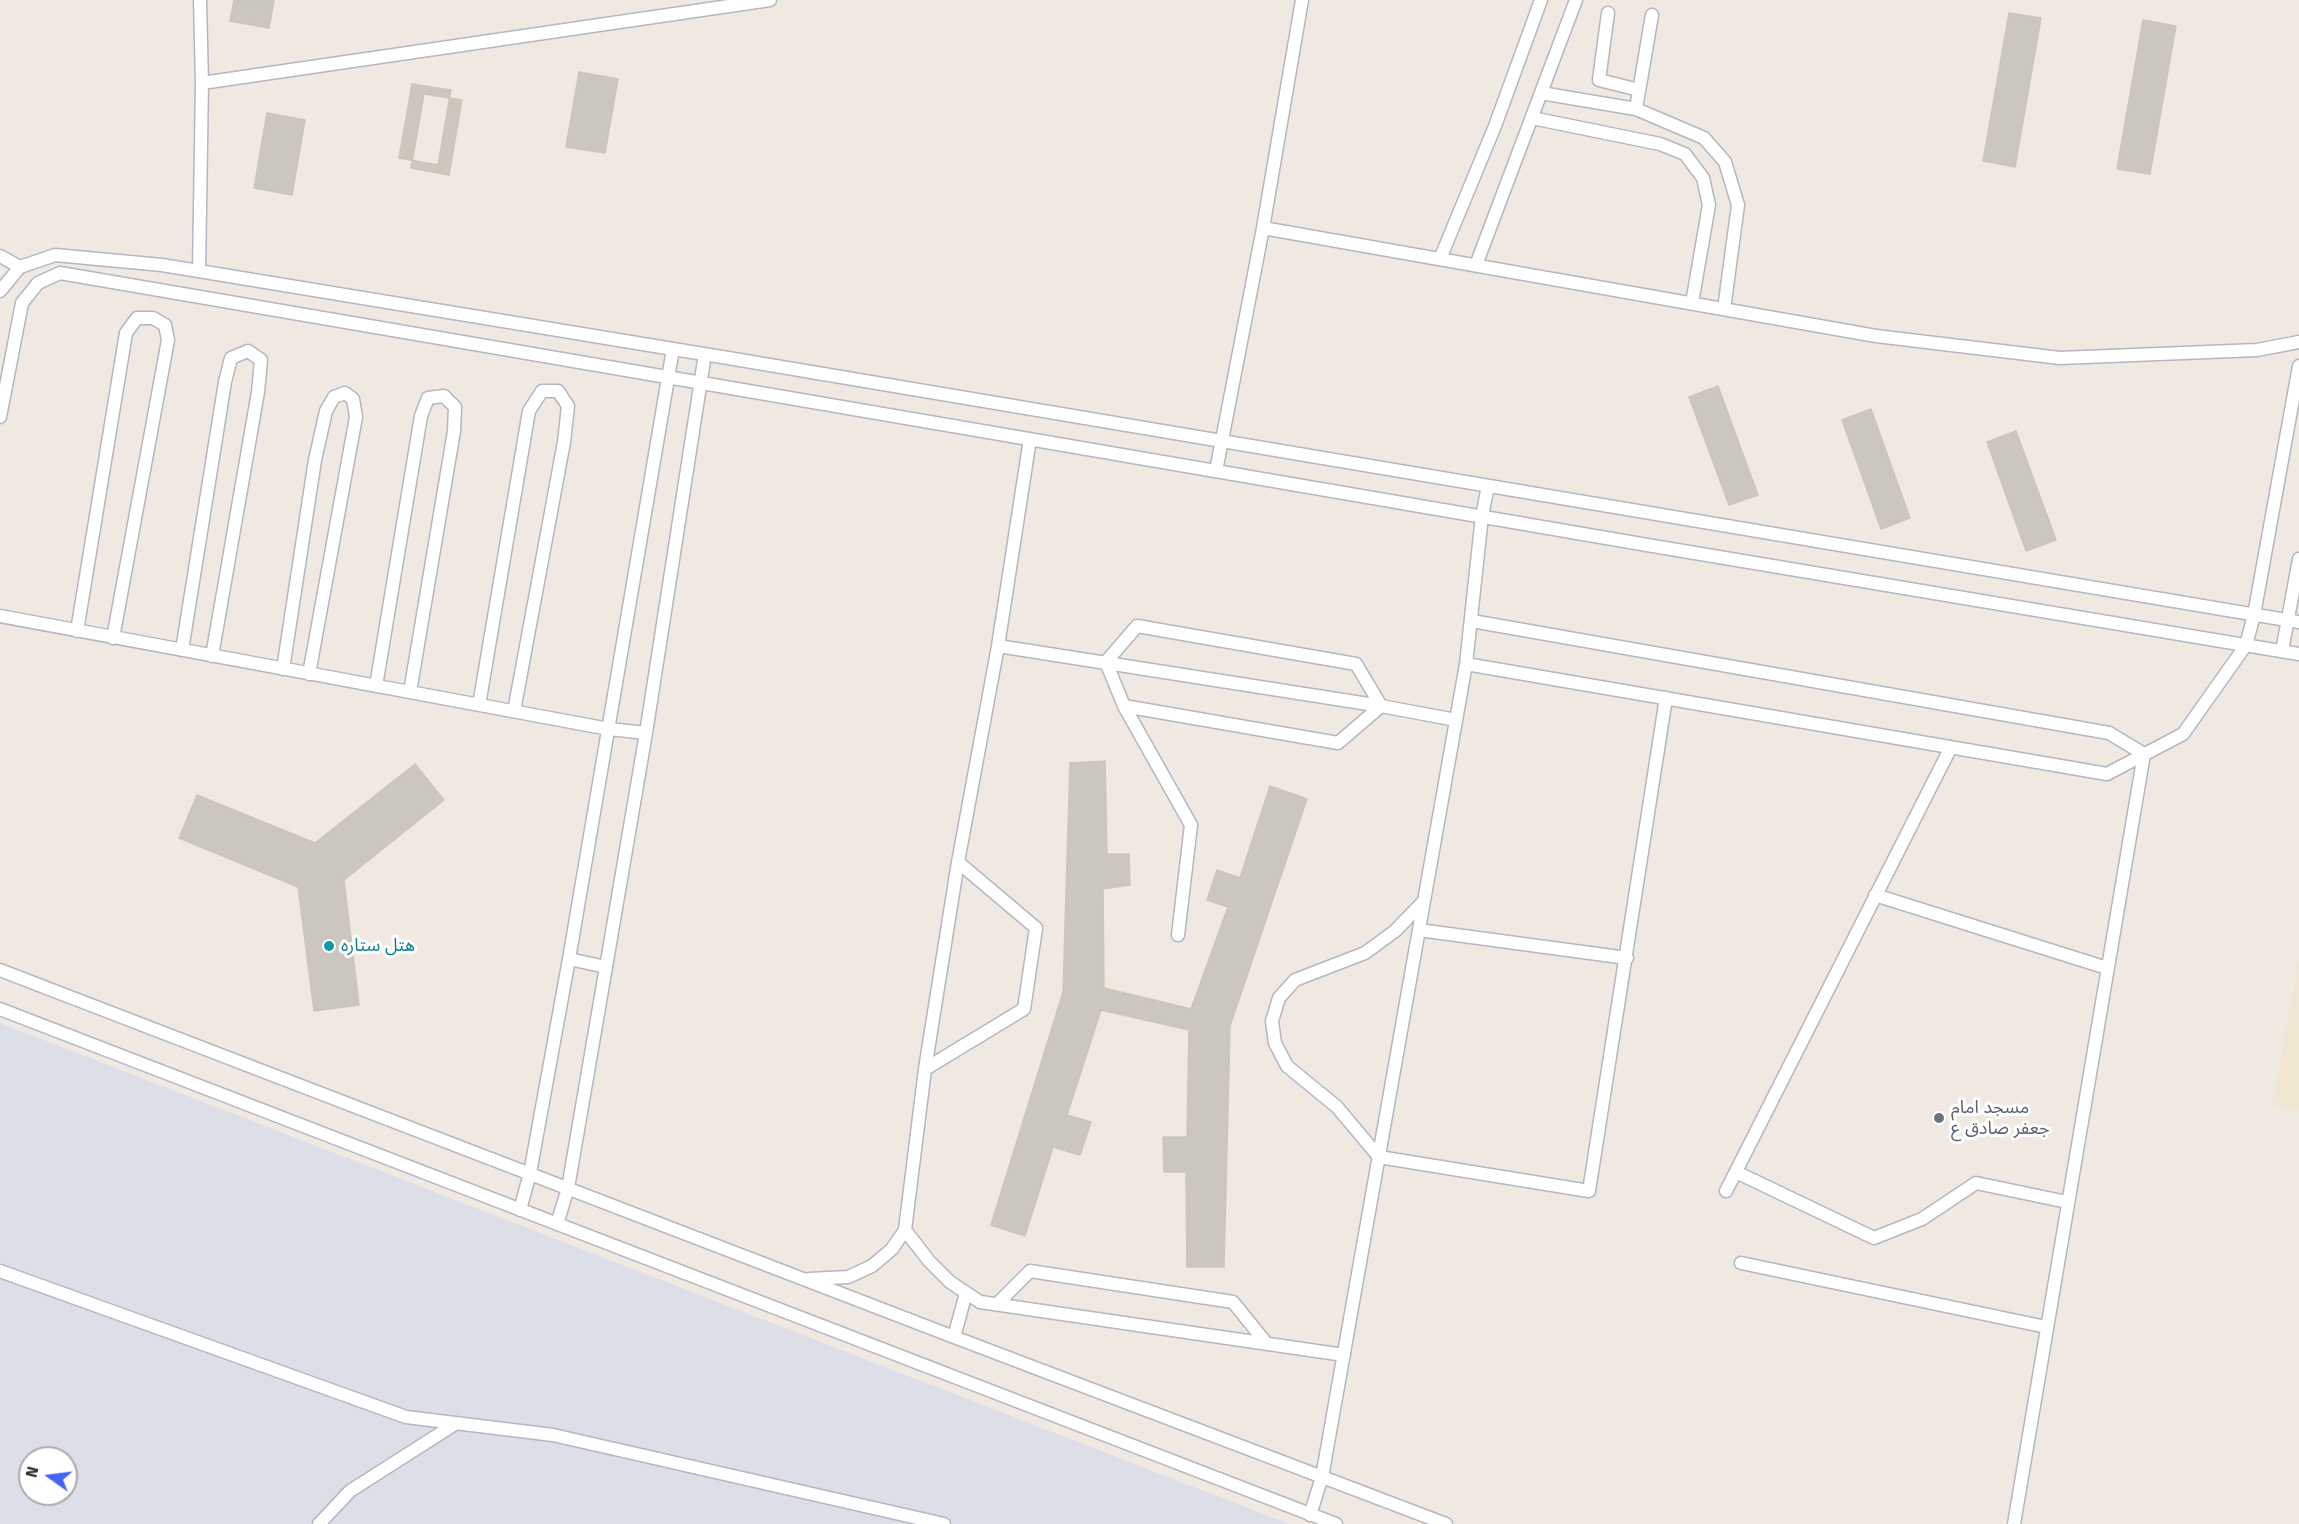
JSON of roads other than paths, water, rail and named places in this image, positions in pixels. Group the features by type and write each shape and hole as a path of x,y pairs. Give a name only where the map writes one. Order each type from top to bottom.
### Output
{"lane":[{"path":"199,271 202,83 200,0"},
{"path":"202,83 770,0"},
{"path":"1216,471 1263,228 1302,0"},
{"path":"1440,259 1496,126 1541,0"},
{"path":"1476,266 1576,0"},
{"path":"1608,13 1599,80 1639,90"},
{"path":"1636,109 1652,15"},
{"path":"1541,93 1636,109 1704,138 1725,162 1738,205 1724,309"},
{"path":"1532,118 1660,144 1684,154 1702,178 1709,205 1692,303"},
{"path":"1263,228 1876,336 2060,358 2257,350 2299,342"},
{"path":"0,291 20,267 55,255 162,265 705,354 2294,622"},
{"path":"0,256 20,267"},
{"path":"0,417 22,303 38,283 60,273 2299,654"},
{"path":"77,631 126,333 137,318 153,318 165,325 168,340 113,638"},
{"path":"520,1210 530,1173 569,960 673,349"},
{"path":"182,651 225,382 231,358 248,351 261,360 258,392 212,656"},
{"path":"557,1224 568,1188 646,733 705,354"},
{"path":"1466,664 2107,774 2183,734 2246,645 2299,366"},
{"path":"479,705 530,411 542,391 558,391 568,405 564,442 514,711"},
{"path":"283,669 315,460 326,411 334,397 345,393 353,399 356,417 309,674"},
{"path":"376,686 421,416 428,398 444,396 455,407 454,431 410,692"},
{"path":"803,1279 848,1277 872,1266 892,1249 906,1230 925,1069 958,862 998,646 1030,439"},
{"path":"1310,1515 1322,1477 1466,664 1482,516 1488,486"},
{"path":"2283,651 2294,622 2299,559"},
{"path":"0,616 609,729 646,733"},
{"path":"1472,621 2109,733 2144,754"},
{"path":"1106,662 1137,626 1356,664 1381,706"},
{"path":"998,646 1381,706 1456,720"},
{"path":"1106,662 1124,706 1191,825 1178,935"},
{"path":"1424,901 1395,931 1365,953 1295,980 1279,998 1272,1022 1275,1043 1287,1066 1337,1107 1379,1157 1588,1191 1627,958 1666,698"},
{"path":"1124,706 1338,743 1381,706"},
{"path":"1726,1191 1951,747"},
{"path":"2014,1524 2144,754"},
{"path":"925,1069 1024,1009 1036,928 958,862"},
{"path":"1875,895 2107,968"},
{"path":"1419,930 1627,958"},
{"path":"569,960 606,967"},
{"path":"0,970 1446,1524"},
{"path":"0,1009 1336,1524"},
{"path":"1736,1172 1874,1238 1922,1219 1976,1183 2067,1202"},
{"path":"906,1230 929,1261 950,1282 980,1302 1344,1355"},
{"path":"1741,1263 2046,1327"},
{"path":"997,1304 1030,1271 1233,1302 1267,1344"},
{"path":"0,1272 406,1417 553,1435 944,1524"},
{"path":"954,1337 966,1293"},
{"path":"319,1524 350,1491 455,1424"}],"place":[{"name":"هتل ستاره","path":"329,946"},
{"name":"مسجد امام جعفر صادق ع","path":"1939,1118"}]}
